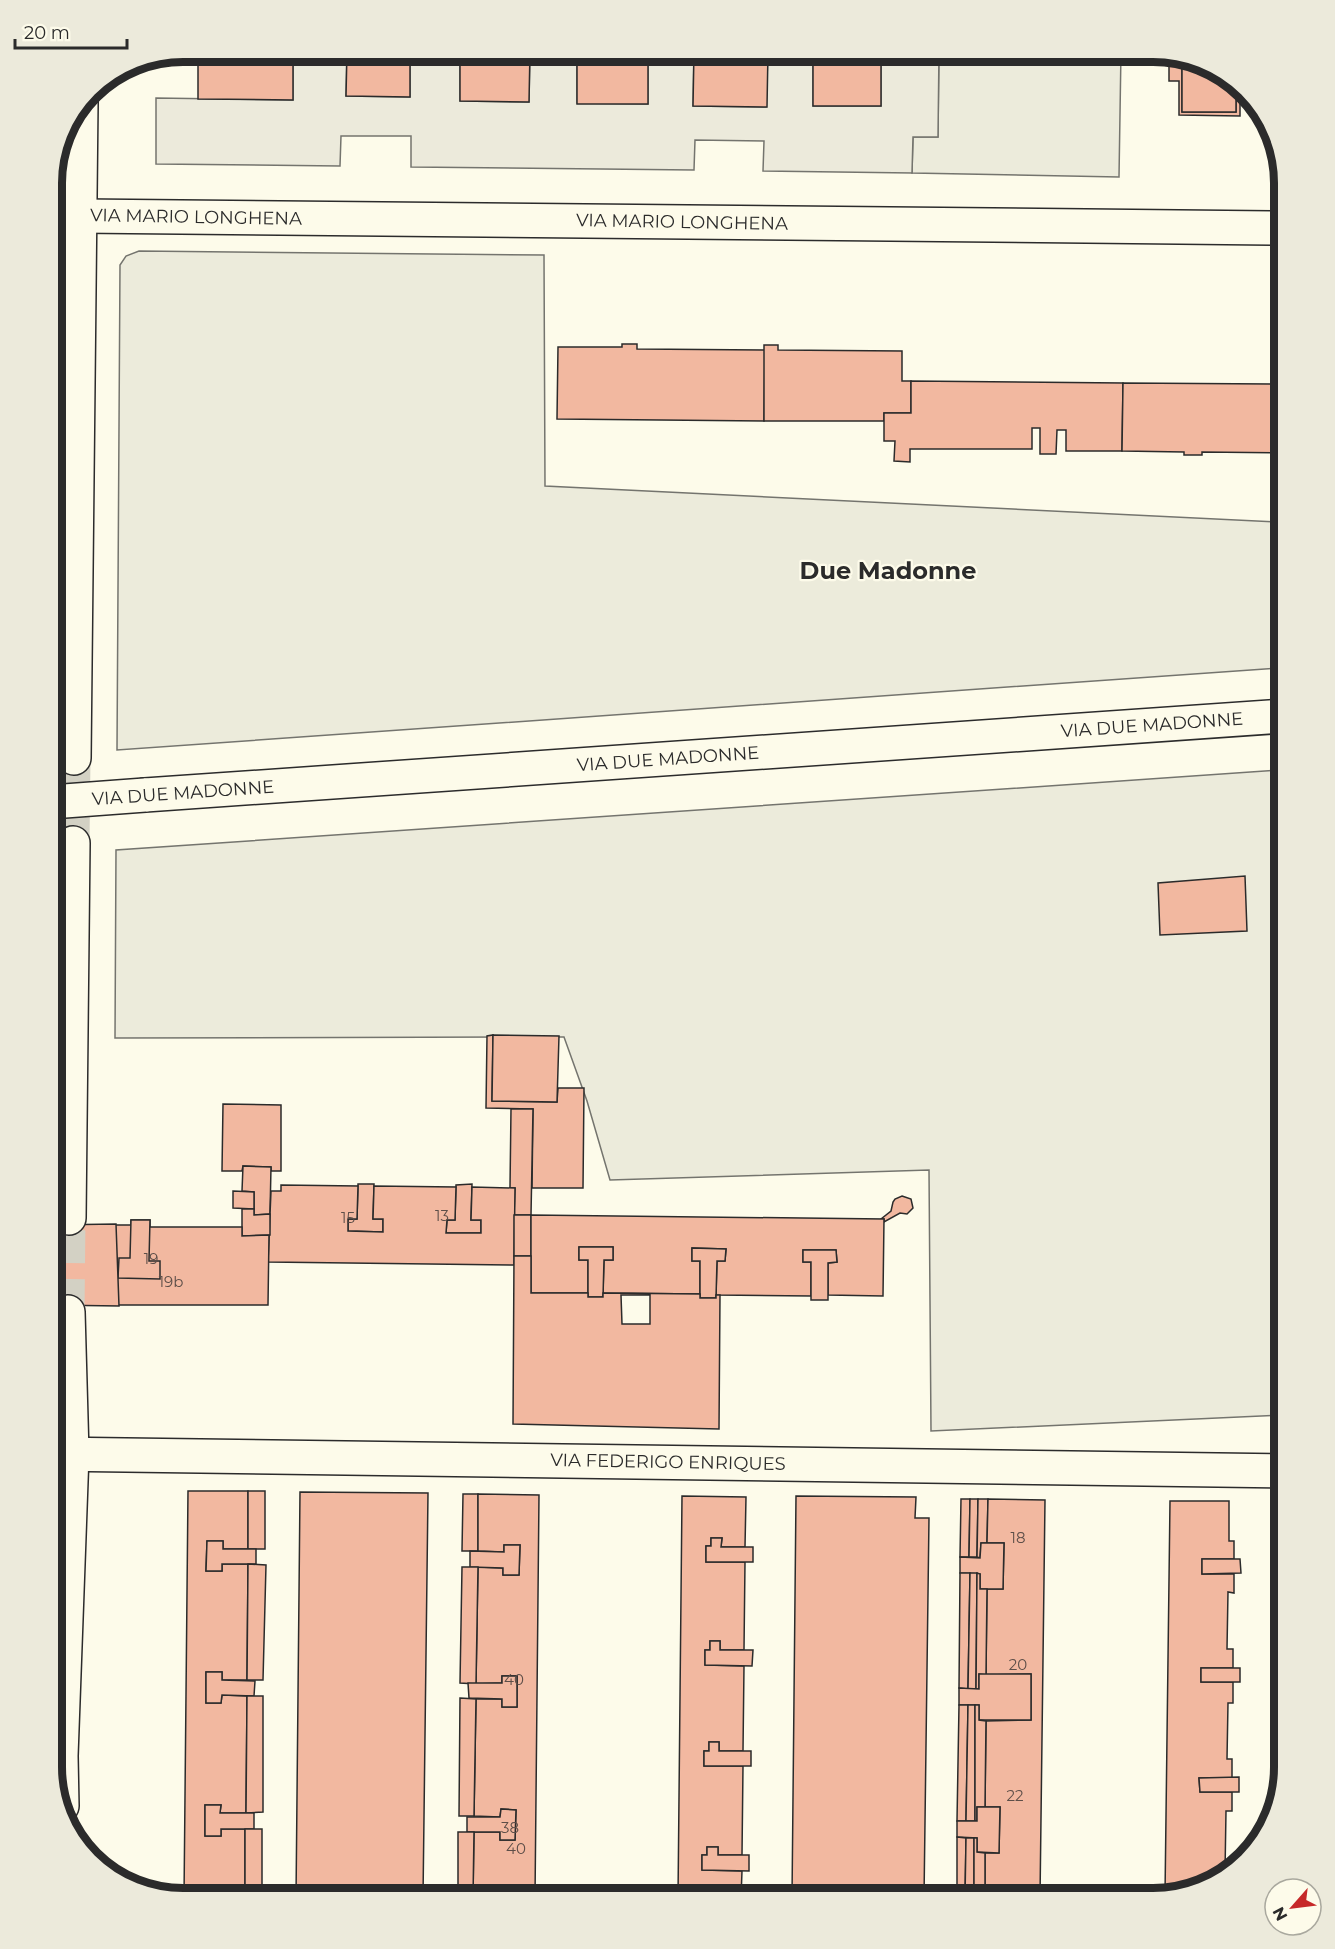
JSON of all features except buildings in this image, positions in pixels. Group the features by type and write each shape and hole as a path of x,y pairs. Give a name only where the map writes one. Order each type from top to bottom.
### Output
{"street":[{"path":"74,758 81,117"},
{"name":"VIA MARIO LONGHENA","path":"80,216 1274,228"},
{"name":"VIA DUE MADONNE","path":"62,801 1274,717"},
{"path":"69,1218 73,843"},
{"path":"62,1454 68,1312"},
{"name":"VIA FEDERIGO ENRIQUES","path":"62,1454 1274,1471"}],"shaded area":[{"path":"293,62 347,62 346,96 410,97 410,62 460,62 460,101 529,102 530,62 577,62 577,103 648,104 648,62 694,62 693,106 766,107 768,62 813,62 813,106 881,106 881,62 939,62 938,137 913,137 912,173 763,171 764,141 695,140 694,170 411,167 411,136 341,136 340,166 156,164 156,98 293,100"},
{"path":"939,62 1121,62 1119,177 912,173 913,137 938,137"},
{"path":"139,251 544,255 545,486 1274,522 1274,668 117,750 120,265 126,256"},
{"path":"1274,770 1274,1415 931,1431 929,1170 610,1180 587,1101 564,1037 115,1038 116,850"}],"tunnel":[{"path":"73,843 74,758"},
{"path":"68,1312 69,1218"}],"district":[{"name":"Due Madonne","path":"888,571"}]}
